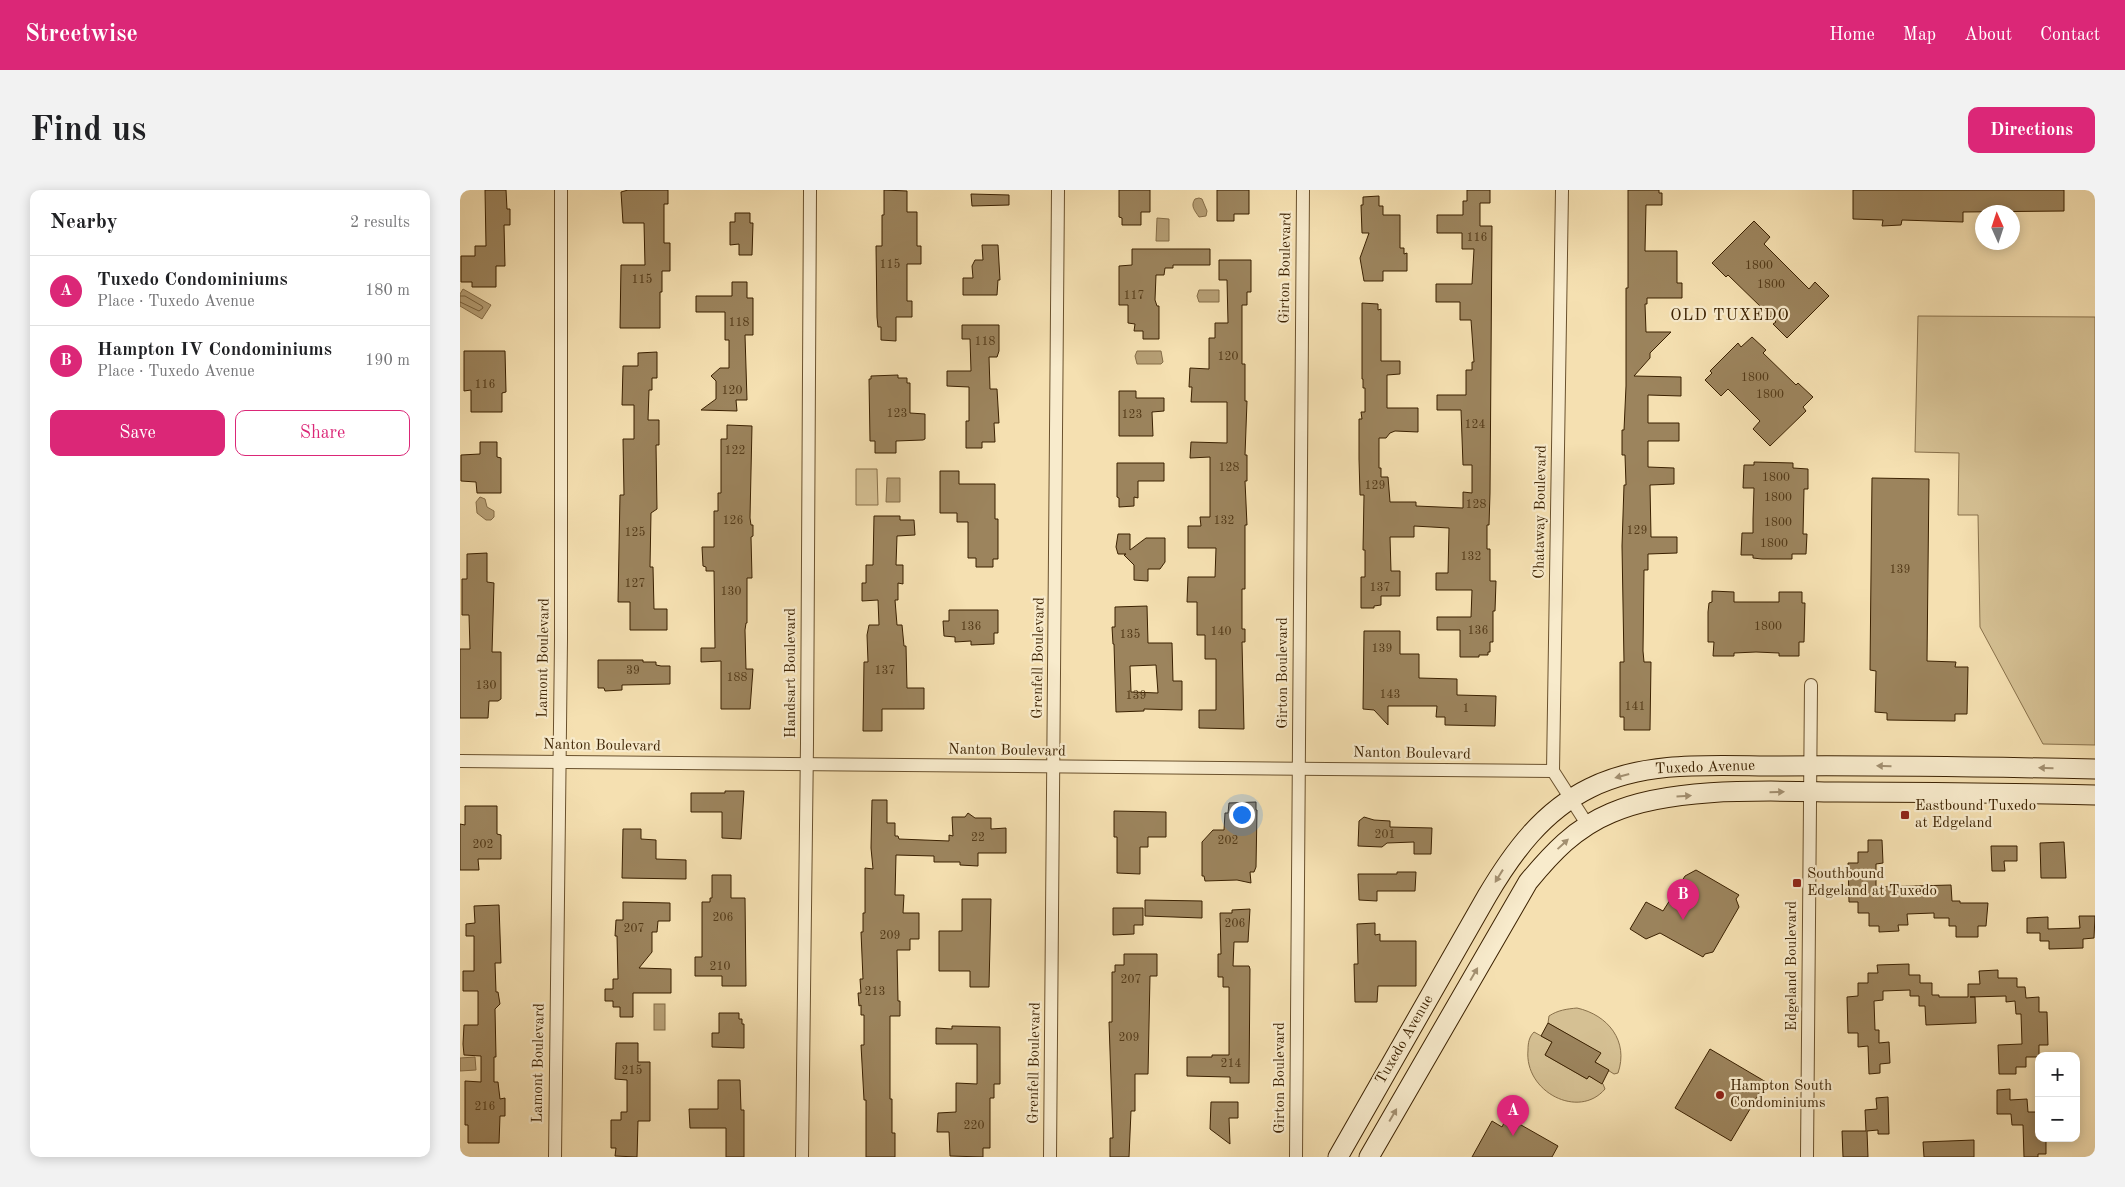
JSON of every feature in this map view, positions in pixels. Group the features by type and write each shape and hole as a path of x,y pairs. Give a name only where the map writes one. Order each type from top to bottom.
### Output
{"main road":[{"name":"Tuxedo Avenue","path":"1338,1157 1510,858 1534,829 1571,799 1609,780 1656,769 1687,766 1810,765 2095,769"},
{"path":"2013,768 2013,794"},
{"name":"Tuxedo Avenue","path":"1369,1157 1528,882 1550,856 1576,832 1588,824 1630,806 1674,796 1810,791 2095,795"}],"street":[{"name":"Lamont Boulevard","path":"555,1157 562,540 561,190"},
{"name":"Handsart Boulevard","path":"802,1157 810,190"},
{"name":"Grenfell Boulevard","path":"1050,1157 1058,190"},
{"name":"Girton Boulevard","path":"1296,1157 1303,190"},
{"name":"Chataway Boulevard","path":"1553,772 1562,190"},
{"name":"Edgeland Boulevard","path":"1807,1157 1811,685"},
{"name":"Nanton Boulevard","path":"460,761 1553,772"},
{"path":"1553,772 1588,824"}],"shaded area":[{"path":"1918,316 2095,317 2095,745 2043,744 1980,627 1978,515 1958,515 1959,453 1915,452"},
{"path":"856,469 877,469 878,505 856,505"},
{"path":"1577,1008 1588,1011 1598,1017 1613,1031 1621,1050 1618,1073 1614,1074 1595,1062 1600,1053 1548,1023 1549,1016 1552,1014"},
{"path":"1534,1032 1552,1042 1545,1055 1587,1079 1589,1076 1603,1084 1605,1089 1594,1098 1581,1102 1555,1097 1544,1089 1535,1078 1529,1065 1529,1043"}],"water":[{"path":"1195,199 1202,199 1207,211 1206,216 1199,217 1194,208"},
{"path":"1157,218 1169,219 1169,241 1156,241"},
{"path":"463,289 491,305 482,319 460,306 460,294"},
{"path":"1199,290 1219,290 1219,302 1199,302 1197,296"},
{"path":"1137,351 1161,351 1163,362 1161,364 1137,364 1135,356"},
{"path":"887,478 900,478 900,502 886,502"},
{"path":"480,497 485,499 487,507 494,511 494,517 491,520 486,520 477,513 476,502"},
{"path":"654,1004 665,1004 665,1030 654,1030"},
{"path":"475,1057 476,1070 460,1071 460,1058"}],"building":[{"path":"485,190 506,190 507,209 510,209 510,225 504,225 505,266 496,266 496,287 472,287 472,282 461,282 461,256 475,256 475,246 486,246"},
{"path":"628,190 668,190 668,204 664,204 664,243 670,243 670,271 662,271 660,328 620,328 621,265 645,265 644,223 623,223 621,192"},
{"path":"884,190 907,191 907,212 917,212 917,246 921,246 921,264 907,264 907,301 912,301 912,317 896,317 896,341 881,340 881,327 878,327 877,317 876,246 882,246"},
{"path":"1119,190 1150,190 1150,212 1141,212 1141,225 1122,225 1122,218 1119,217"},
{"path":"1217,190 1249,190 1249,214 1234,214 1234,221 1217,221"},
{"path":"1467,190 1490,190 1490,203 1480,203 1480,226 1492,226 1490,493 1487,549 1490,549 1490,581 1496,581 1495,611 1493,611 1493,642 1490,642 1490,652 1488,652 1488,655 1479,655 1479,657 1460,657 1460,630 1437,630 1437,617 1471,617 1472,590 1436,590 1436,573 1448,573 1449,528 1414,526 1414,537 1390,537 1391,571 1400,571 1400,596 1381,596 1381,605 1374,606 1374,608 1361,608 1361,577 1365,577 1365,550 1363,550 1364,495 1360,495 1359,459 1359,419 1362,419 1361,412 1365,412 1365,388 1363,388 1362,379 1362,303 1378,304 1378,310 1381,309 1381,361 1400,361 1400,374 1387,375 1387,408 1418,408 1418,432 1395,431 1386,438 1379,438 1379,468 1381,468 1381,477 1388,477 1390,502 1416,502 1416,506 1463,508 1463,492 1472,493 1472,465 1463,465 1461,410 1437,410 1437,395 1466,395 1466,370 1472,370 1472,362 1474,362 1471,320 1460,320 1460,302 1436,302 1436,284 1472,284 1474,249 1462,249 1462,233 1437,233 1437,215 1463,215 1463,201 1467,201"},
{"path":"1628,190 1659,190 1659,193 1662,193 1662,205 1646,205 1645,251 1677,251 1677,283 1682,283 1682,298 1647,298 1647,304 1645,304 1646,332 1671,332 1650,353 1650,358 1634,376 1681,377 1681,396 1648,395 1648,423 1679,423 1679,441 1648,441 1648,467 1674,468 1674,484 1650,485 1651,537 1677,537 1677,553 1648,554 1648,570 1644,570 1643,651 1644,662 1651,662 1650,730 1624,730 1624,717 1620,717 1620,662 1624,662 1622,546 1624,485 1626,485 1625,455 1622,455 1622,430 1624,430 1626,386"},
{"path":"1853,190 2064,190 2064,211 2020,211 2020,205 1975,205 1975,212 1963,212 1963,222 1902,220 1901,225 1882,226 1883,220 1853,219"},
{"path":"971,194 1009,195 1009,205 972,206"},
{"path":"1379,196 1379,206 1383,206 1383,215 1400,215 1400,248 1404,248 1404,254 1407,253 1407,271 1383,271 1383,281 1364,281 1360,258 1369,233 1362,233 1361,205 1363,205 1363,197"},
{"path":"735,213 750,213 750,223 753,223 752,255 739,255 739,244 730,245 730,222 735,222"},
{"path":"1754,221 1770,237 1764,244 1809,289 1815,282 1829,296 1787,338 1773,324 1776,322 1728,275 1726,277 1712,263"},
{"path":"982,245 998,245 1000,280 998,280 997,295 963,295 963,278 973,278 972,266 975,260 983,260"},
{"path":"1132,249 1210,249 1210,265 1173,265 1173,268 1165,268 1164,275 1156,275 1155,300 1157,306 1159,306 1159,339 1143,339 1143,331 1134,331 1135,324 1128,323 1128,305 1119,305 1119,266 1132,265"},
{"path":"1219,260 1251,260 1251,292 1247,292 1247,305 1242,305 1242,364 1245,364 1245,401 1247,401 1245,455 1247,455 1247,481 1245,481 1247,525 1245,525 1245,589 1242,589 1242,629 1245,629 1245,642 1242,642 1244,729 1199,728 1199,710 1216,710 1216,659 1205,659 1205,635 1197,635 1197,602 1187,602 1188,577 1215,577 1216,548 1188,548 1188,526 1201,526 1200,517 1210,517 1210,457 1190,458 1191,442 1227,443 1227,402 1191,402 1192,387 1189,387 1190,368 1209,369 1209,338 1215,338 1215,323 1228,323 1227,280 1219,280"},
{"path":"732,282 747,282 747,298 753,298 753,335 745,335 747,400 736,400 737,411 701,410 716,399 716,381 711,376 720,368 729,368 729,340 725,340 725,312 696,312 696,296 732,296"},
{"path":"962,325 999,325 999,351 997,357 989,357 990,389 997,389 999,423 994,423 995,442 982,442 982,448 966,448 966,421 969,421 969,387 947,386 947,371 971,371 970,339 962,339"},
{"path":"1752,337 1766,350 1763,353 1796,385 1798,383 1813,397 1803,407 1806,411 1770,446 1753,429 1760,421 1728,389 1721,396 1705,380 1712,373 1710,371 1738,343 1741,347"},
{"path":"464,351 505,351 506,392 502,393 502,412 471,412 471,390 464,391"},
{"path":"657,352 657,378 652,378 652,390 649,390 648,420 659,420 659,445 656,445 657,509 651,513 650,567 653,567 654,609 667,609 667,630 630,630 630,602 618,602 620,495 624,495 623,439 634,439 634,405 622,405 623,366 638,366 638,353"},
{"path":"898,375 898,378 907,378 907,383 910,383 910,413 925,414 925,439 896,441 896,453 875,453 875,441 870,441 869,379 871,379 871,376"},
{"path":"1119,391 1136,391 1136,398 1164,398 1164,411 1152,412 1153,436 1119,436"},
{"path":"727,425 752,426 750,518 751,525 753,525 753,536 751,537 752,578 747,578 747,623 745,630 746,669 753,669 750,709 721,709 721,661 701,662 701,648 715,648 714,571 706,571 706,567 703,566 702,547 714,547 714,511 718,511 718,493 721,493 721,439 727,439"},
{"path":"480,442 497,442 497,457 501,458 501,493 477,493 476,482 461,481 461,455 480,454"},
{"path":"1754,462 1793,463 1793,468 1808,469 1808,489 1804,489 1803,534 1807,534 1806,554 1792,554 1792,559 1762,559 1753,558 1753,555 1741,555 1742,533 1753,533 1754,488 1743,488 1744,465 1754,465"},
{"path":"1117,463 1164,463 1164,481 1138,481 1138,498 1134,497 1134,506 1119,507 1119,498 1117,497"},
{"path":"940,471 959,471 959,484 995,484 995,519 998,519 998,559 993,559 993,567 976,567 976,558 968,558 968,522 957,522 957,513 940,513"},
{"path":"1872,478 1929,479 1927,661 1956,662 1955,667 1968,667 1967,714 1955,714 1955,721 1887,720 1887,713 1875,712 1876,671 1870,670"},
{"path":"874,516 900,516 900,520 914,520 915,535 897,536 896,565 903,565 903,584 898,583 898,600 895,600 897,625 902,625 904,646 906,646 907,688 924,688 924,709 882,709 882,731 863,731 864,662 868,662 867,635 869,625 879,625 878,600 862,601 862,583 866,583 866,565 873,565"},
{"path":"1118,534 1130,534 1130,550 1146,538 1165,538 1165,562 1160,569 1148,569 1148,581 1134,580 1134,565 1124,555 1126,554 1118,554 1116,547"},
{"path":"487,553 487,582 494,583 492,652 501,652 501,699 489,701 488,718 460,718 460,649 470,649 469,615 462,615 462,579 467,579 467,554"},
{"path":"1712,591 1734,592 1734,602 1779,602 1779,592 1802,592 1802,603 1805,603 1804,642 1799,642 1799,656 1779,656 1779,653 1756,652 1734,653 1734,656 1713,656 1714,642 1708,642 1708,612 1709,603 1712,602"},
{"path":"1147,606 1148,643 1172,643 1173,681 1182,681 1182,710 1144,709 1144,711 1116,712 1112,627 1115,627 1115,607","holes":["1156,665 1158,693 1131,692 1130,666"]},
{"path":"949,610 998,610 998,633 994,633 994,644 971,645 971,641 955,642 955,637 944,636 943,621 949,621"},
{"path":"1364,631 1400,631 1400,654 1419,654 1419,678 1457,679 1457,695 1496,696 1495,726 1445,725 1445,717 1436,717 1437,706 1388,706 1388,725 1374,710 1363,709"},
{"path":"598,660 643,660 643,662 656,662 656,665 670,666 670,684 622,685 622,690 605,691 604,688 598,688"},
{"path":"725,791 744,791 741,839 722,838 722,812 691,812 691,793 725,793"},
{"path":"872,800 887,800 887,823 895,823 895,836 898,836 899,839 949,841 949,835 953,836 952,817 965,817 968,813 975,818 991,818 991,829 1006,828 1006,853 978,853 978,866 960,865 960,862 934,862 934,856 896,855 895,895 904,895 903,913 919,913 919,939 910,939 910,950 897,950 900,1016 890,1016 890,1099 892,1099 892,1133 895,1133 895,1157 866,1157 866,1100 864,1100 861,1045 864,1045 864,1015 861,1015 858,993 861,993 860,979 863,979 861,932 863,932 863,913 865,913 865,868 873,869 871,848"},
{"path":"1256,802 1256,867 1254,872 1250,872 1251,883 1237,880 1205,881 1204,876 1202,876 1202,842 1213,830 1224,830 1225,813 1228,813 1229,803"},
{"path":"465,806 497,806 497,834 501,835 501,859 478,859 479,870 460,870 460,824 465,825"},
{"path":"1114,811 1166,812 1166,837 1148,837 1148,847 1140,847 1140,874 1117,873 1117,837 1114,837"},
{"path":"1364,817 1390,821 1390,827 1432,828 1431,854 1414,854 1414,842 1387,843 1382,847 1358,846 1359,821"},
{"path":"623,829 641,829 641,839 656,840 656,859 686,860 686,879 622,878"},
{"path":"1868,840 1882,840 1883,863 1876,864 1876,887 1951,885 1952,901 1960,901 1960,903 1988,903 1986,926 1978,926 1978,937 1956,937 1956,926 1949,926 1949,918 1934,918 1934,913 1907,914 1908,925 1898,925 1899,931 1879,932 1879,926 1869,926 1869,913 1858,913 1858,902 1849,902 1848,863 1858,863 1858,852 1868,852"},
{"path":"2064,842 2066,878 2041,878 2040,843"},
{"path":"1991,846 2017,846 2017,861 2004,861 2005,871 1992,871"},
{"path":"1696,870 1739,895 1736,899 1739,907 1713,952 1705,954 1703,957 1660,933 1646,939 1630,929 1646,902 1663,911 1685,876"},
{"path":"1397,872 1416,872 1415,891 1377,891 1377,901 1359,900 1358,874 1397,874"},
{"path":"712,875 731,875 731,898 745,898 746,986 722,986 722,976 695,976 695,957 702,957 702,902 710,902 710,898 712,898"},
{"path":"962,899 991,899 989,987 970,987 970,971 939,971 939,931 962,931"},
{"path":"1145,900 1202,901 1202,918 1145,916"},
{"path":"623,902 670,903 670,921 658,921 657,932 652,932 652,952 639,968 671,969 671,993 633,993 633,1017 620,1017 620,1007 613,1007 613,1001 605,1001 605,989 613,989 613,979 618,979 617,936 615,936 616,920 623,920"},
{"path":"499,905 501,963 495,963 496,992 498,992 500,1004 495,1009 496,1057 494,1057 494,1082 498,1082 500,1099 505,1098 505,1116 500,1116 499,1143 468,1143 468,1125 465,1125 465,1081 481,1082 481,1056 464,1055 464,1025 478,1025 478,991 463,991 463,971 474,971 474,936 466,936 466,924 475,923 474,906"},
{"path":"1113,908 1143,908 1143,925 1134,925 1134,934 1113,935"},
{"path":"1250,909 1248,942 1234,942 1233,966 1249,966 1250,969 1249,1083 1230,1083 1230,1077 1187,1076 1187,1057 1229,1055 1229,987 1223,987 1223,977 1218,977 1218,954 1221,954 1220,913 1232,913 1232,910"},
{"path":"2079,916 2095,916 2094,938 2083,939 2083,948 2049,949 2049,941 2040,941 2040,933 2027,933 2027,918 2048,917 2048,929 2080,928"},
{"path":"1375,923 1375,935 1380,934 1380,941 1416,941 1416,986 1378,986 1377,1002 1355,1002 1354,964 1358,964 1357,924"},
{"path":"1124,954 1157,954 1157,976 1150,976 1148,1074 1135,1074 1135,1111 1131,1111 1129,1157 1110,1157 1110,1138 1113,1138 1109,1022 1112,1022 1112,972 1115,972 1115,965 1124,965"},
{"path":"1909,964 1909,975 1920,975 1920,983 1932,983 1932,995 1939,995 1939,997 1968,997 1968,984 1980,984 1979,971 1998,970 1998,978 2017,978 2017,987 2025,987 2026,998 2039,997 2039,1012 2047,1012 2048,1045 2039,1045 2039,1052 2035,1052 2035,1057 2026,1057 2026,1067 2016,1067 2016,1074 1999,1074 1998,1045 2022,1044 2021,1014 2016,1014 2015,1001 2006,1002 2006,996 1970,997 1975,997 1976,1023 1926,1025 1925,1006 1919,1006 1919,996 1910,996 1910,990 1883,991 1883,1000 1874,1001 1875,1030 1879,1030 1879,1043 1889,1042 1890,1063 1880,1064 1880,1073 1869,1074 1868,1046 1858,1047 1858,1033 1848,1033 1847,997 1858,996 1858,983 1868,983 1868,973 1878,973 1877,965"},
{"path":"719,1013 739,1013 739,1019 742,1019 742,1024 744,1024 744,1048 712,1047 712,1033 719,1033"},
{"path":"1548,1023 1601,1053 1595,1062 1609,1070 1602,1084 1589,1076 1587,1079 1545,1055 1552,1042 1541,1036"},
{"path":"952,1026 1000,1027 1000,1084 994,1084 994,1098 990,1098 990,1148 983,1148 983,1157 950,1156 949,1132 937,1132 938,1113 956,1112 956,1083 977,1084 977,1044 936,1044 936,1028 952,1029"},
{"path":"616,1043 638,1043 638,1062 650,1062 650,1121 638,1121 637,1157 615,1156 616,1148 611,1148 611,1120 621,1120 621,1112 627,1112 627,1080 615,1079"},
{"name":"Hampton South Condominiums","path":"1710,1049 1766,1082 1731,1141 1675,1108"},
{"path":"718,1080 740,1080 741,1110 744,1110 744,1157 726,1157 726,1128 690,1128 689,1109 718,1109"},
{"path":"2010,1089 2010,1100 2027,1099 2028,1112 2035,1112 2035,1142 2046,1142 2046,1154 2038,1154 2038,1157 2024,1157 2023,1125 2012,1125 2011,1114 1997,1114 1997,1090"},
{"path":"1888,1097 1889,1134 1878,1134 1878,1130 1867,1131 1868,1157 1843,1157 1842,1131 1866,1131 1865,1110 1877,1109 1876,1098"},
{"path":"1211,1102 1238,1102 1238,1118 1229,1118 1230,1144 1210,1129"},
{"path":"1507,1117 1558,1146 1552,1157 1472,1157 1492,1121 1502,1127"},
{"path":"1974,1140 1974,1157 1924,1157 1923,1142"}],"place":[{"name":"Eastbound Tuxedo at Edgeland","path":"1905,815"},
{"name":"Southbound Edgeland at Tuxedo","path":"1797,883"},
{"name":"Hampton IV Condominiums","path":"1683,920"},
{"name":"Hampton South Condominiums","path":"1720,1095"},
{"name":"Tuxedo Condominiums","path":"1513,1136"}],"district":[{"name":"OLD TUXEDO","path":"1730,316"}]}
